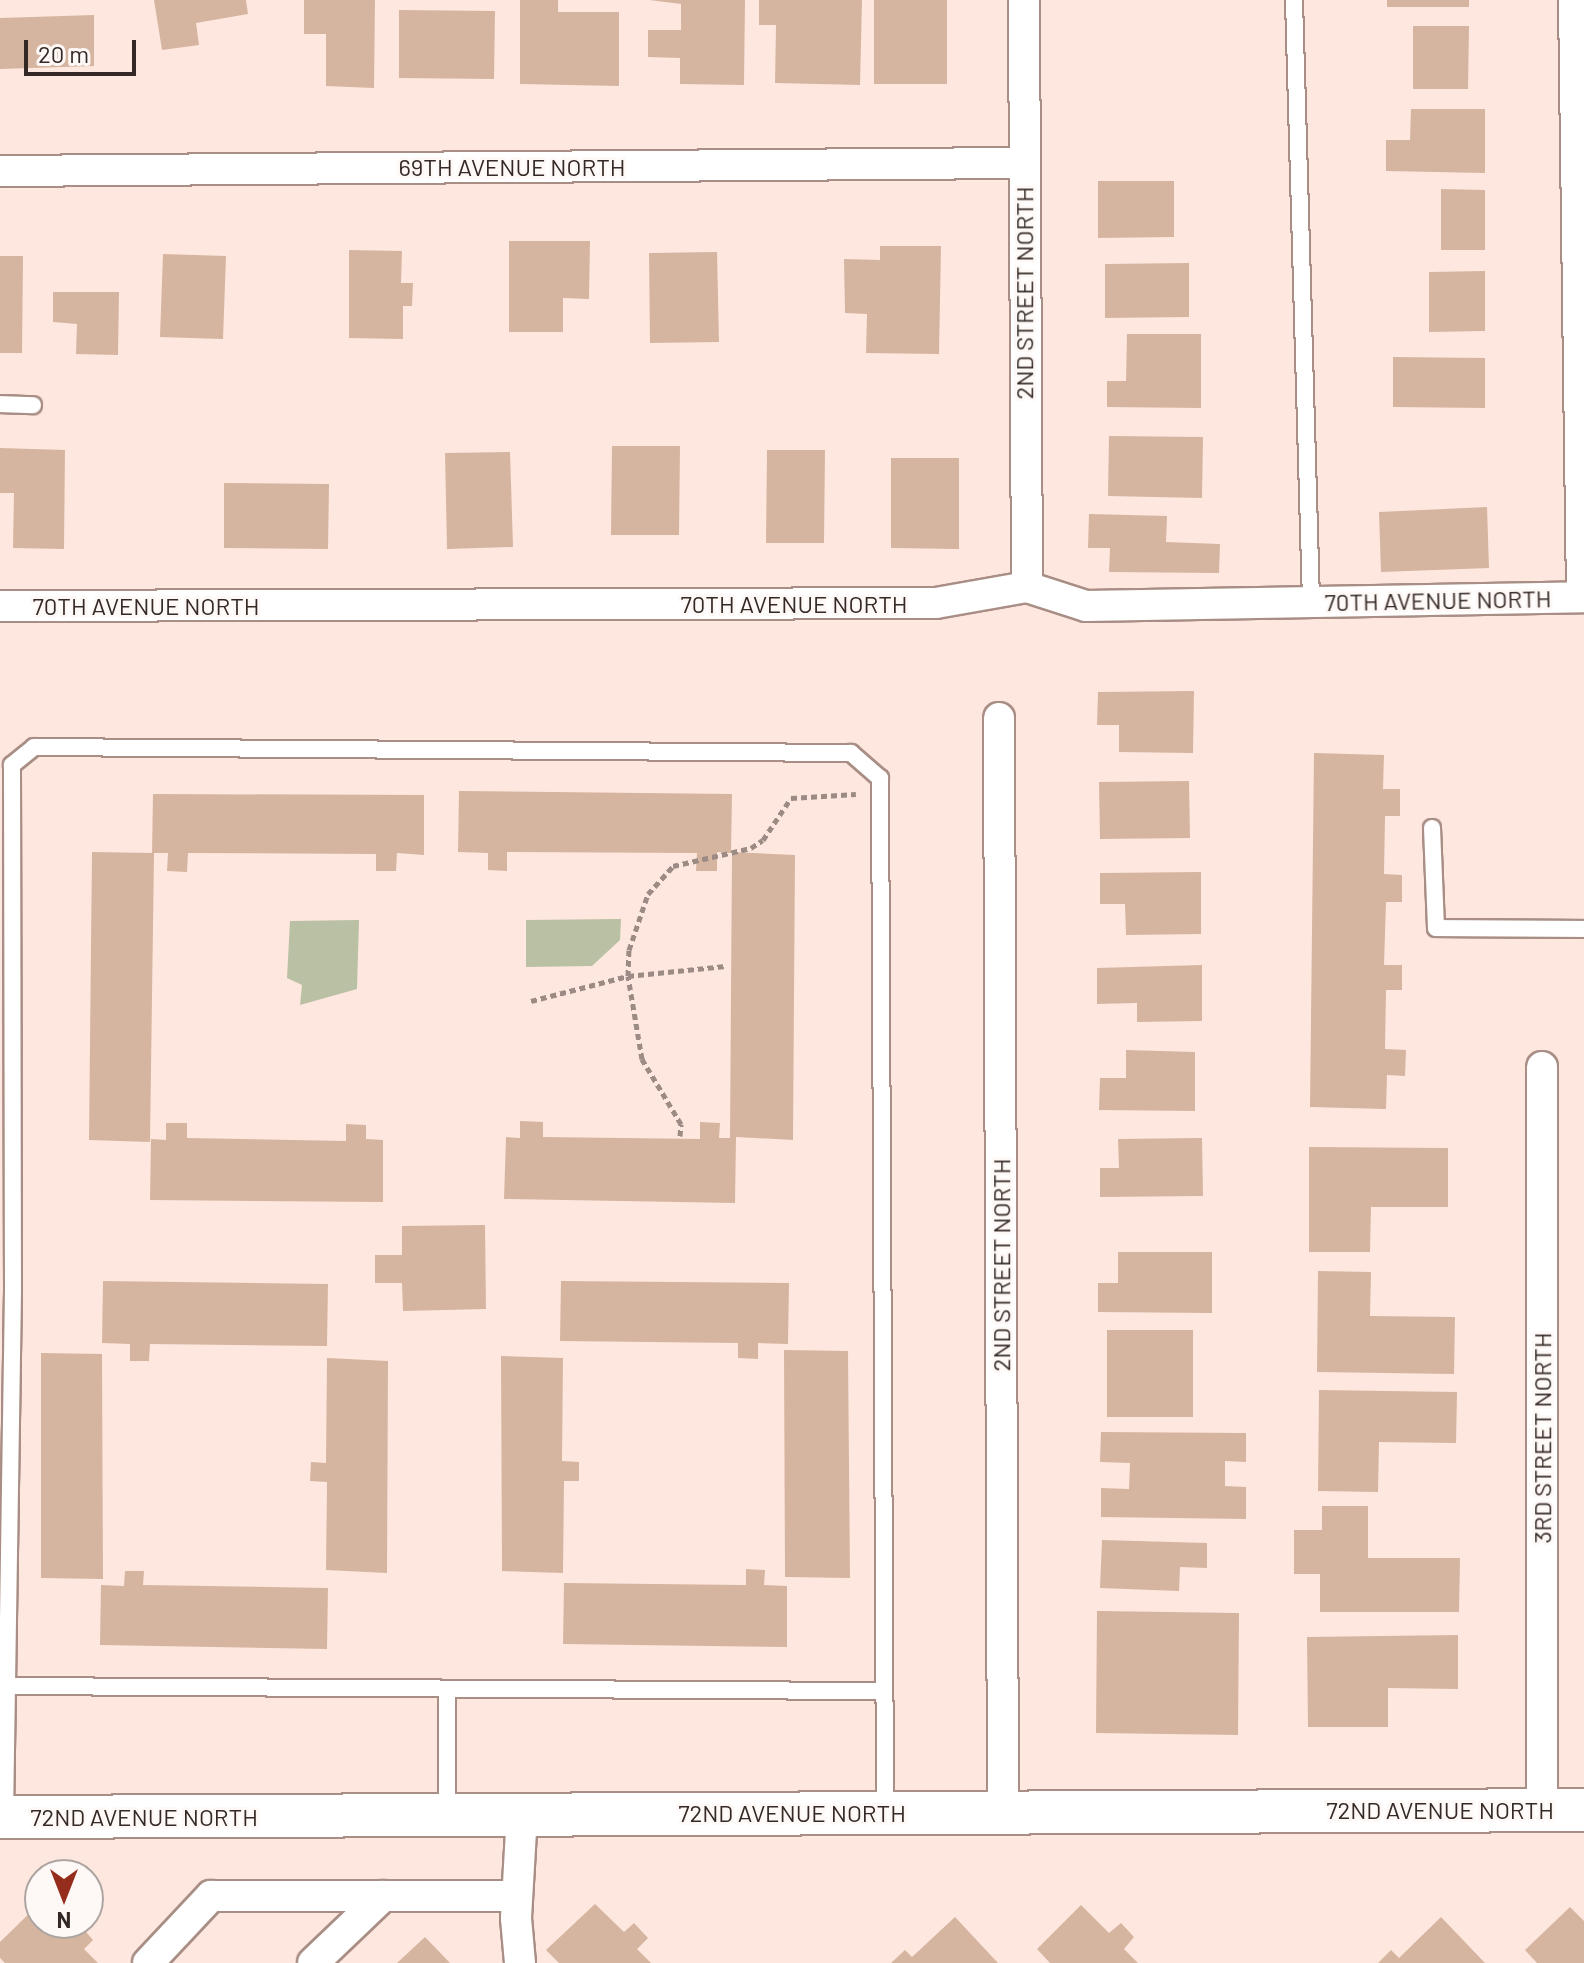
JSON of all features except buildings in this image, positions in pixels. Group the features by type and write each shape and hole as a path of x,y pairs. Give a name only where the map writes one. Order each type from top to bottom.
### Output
{"street":[{"name":"2ND STREET NORTH","path":"1024,0 1027,587"},
{"path":"1574,0 1583,597"},
{"name":"69TH AVENUE NORTH","path":"0,171 1023,163"},
{"name":"70TH AVENUE NORTH","path":"0,606 936,603 1027,587 1086,606 1583,597"},
{"name":"2ND STREET NORTH","path":"999,718 1003,1812"},
{"name":"3RD STREET NORTH","path":"1542,1067 1542,1810"},
{"name":"72ND AVENUE NORTH","path":"3,1817 1584,1810"},
{"path":"520,1963 517,1896 522,1815"},
{"path":"148,1963 211,1896 517,1896"},
{"path":"313,1963 383,1896"}],"lane":[{"path":"1294,0 1311,602"},
{"path":"0,404 33,405"},
{"path":"3,1817 13,1291 12,765 34,747 851,753 880,778 885,1813"},
{"path":"1432,828 1436,928 1584,929"},
{"path":"5,1686 884,1691"},
{"path":"447,1689 447,1815"}],"path":[{"path":"680,1136 681,1124 642,1059 628,976 629,950 661,875 687,861 751,848 763,840 784,804 800,794 881,794"},
{"path":"531,1001 628,976 725,966"}],"green space":[{"path":"621,919 620,940 592,966 526,967 526,920"},
{"path":"359,920 357,989 300,1005 302,985 287,978 290,921"}]}
